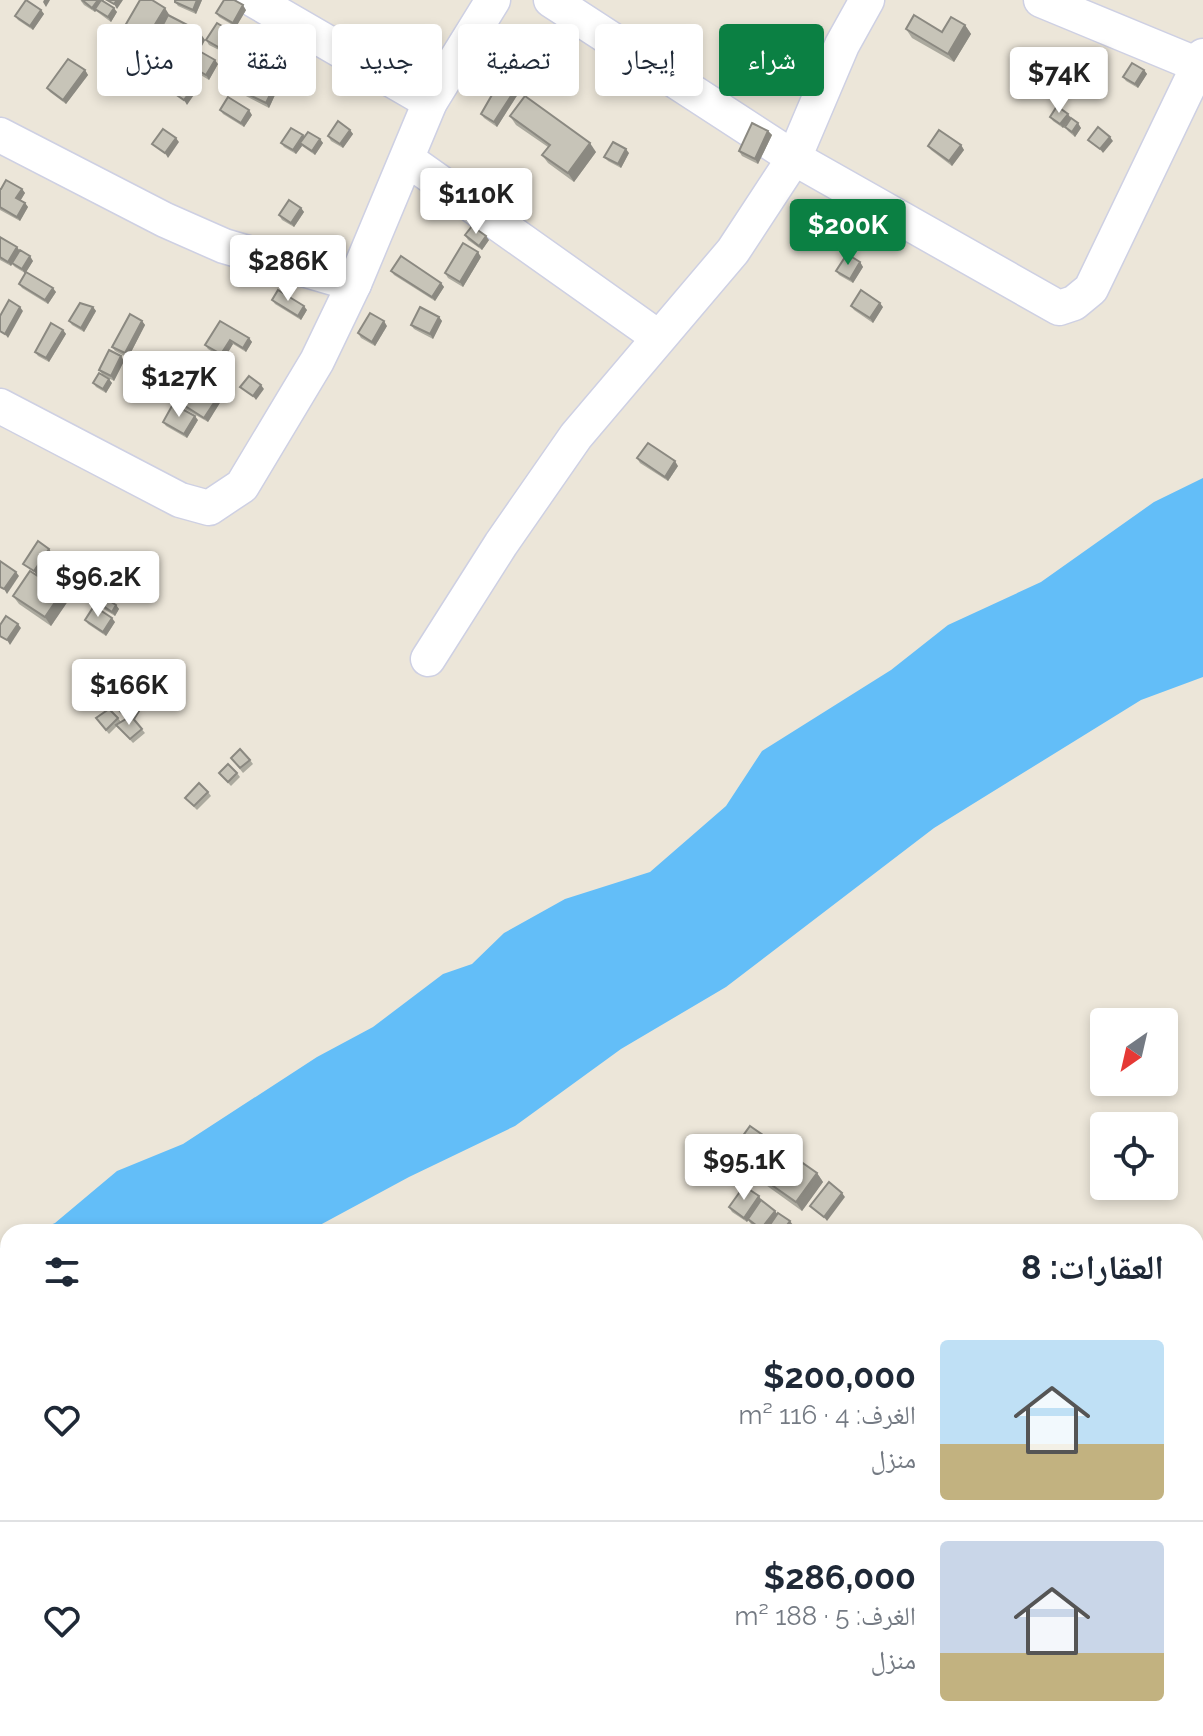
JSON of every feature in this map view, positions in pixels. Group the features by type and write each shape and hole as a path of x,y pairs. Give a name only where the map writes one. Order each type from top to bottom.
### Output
{"street":[{"path":"254,0 430,102"},
{"path":"5,421 180,500 209,508 242,486 317,361 354,284 430,102 493,0"},
{"path":"551,0 794,158 1059,308 1074,303 1091,289 1201,63 1041,0"},
{"path":"428,659 501,544 576,436 733,251 794,158 842,45 867,0"},
{"path":"0,135 224,246 354,284"},
{"path":"407,159 658,337"}],"water":[{"path":"1203,478 1203,677 1141,700 934,828 726,987 621,1049 515,1126 409,1177 322,1224 53,1224 117,1171 183,1144 317,1057 373,1027 443,974 472,964 504,933 565,899 650,872 726,806 762,751 891,670 948,625 1041,582 1154,502"}],"building":[{"path":"26,0 41,10 30,26 15,16"},
{"path":"82,0 98,0 92,8"},
{"path":"101,0 114,8 108,17 95,9"},
{"path":"140,0 152,0 165,8 155,24 126,24"},
{"path":"175,0 197,0 193,10"},
{"path":"224,0 234,0 243,5 233,23 216,13"},
{"path":"168,15 185,24 163,24"},
{"path":"914,15 942,32 951,17 965,25 948,54 906,29"},
{"path":"217,23 219,24 218,47 206,40"},
{"path":"202,53 215,60 206,75 202,73"},
{"path":"1080,56 1092,64 1084,76 1073,68"},
{"path":"68,59 85,70 63,100 47,88"},
{"path":"1132,63 1144,70 1135,84 1123,77"},
{"path":"252,96 269,96 266,103"},
{"path":"491,96 511,96 494,122 481,114"},
{"path":"525,96 590,143 568,173 542,155 550,145 510,116"},
{"path":"228,97 249,110 241,123 220,110"},
{"path":"1057,106 1068,114 1060,124 1050,117"},
{"path":"1071,118 1078,123 1072,132 1065,127"},
{"path":"338,121 350,130 340,144 328,136"},
{"path":"752,123 768,131 755,159 739,151"},
{"path":"1098,127 1110,137 1100,149 1088,140"},
{"path":"291,128 303,135 293,150 281,143"},
{"path":"163,129 176,138 165,153 152,144"},
{"path":"939,130 961,145 949,161 928,146"},
{"path":"308,132 320,139 312,151 300,143"},
{"path":"613,142 626,149 618,164 604,157"},
{"path":"6,180 22,189 16,198 25,203 17,217 0,207 0,189"},
{"path":"289,200 301,208 291,223 279,215"},
{"path":"472,226 486,236 479,246 465,235"},
{"path":"0,237 17,247 8,262 0,257"},
{"path":"463,243 478,252 460,282 445,273"},
{"path":"20,250 30,256 22,269 12,263"},
{"path":"847,254 860,262 850,279 836,271"},
{"path":"401,256 441,283 432,297 391,271"},
{"path":"26,272 53,288 45,300 19,284"},
{"path":"278,290 304,306 298,316 272,300"},
{"path":"861,290 880,303 870,318 851,306"},
{"path":"9,300 20,307 5,334 0,331 0,316"},
{"path":"80,303 93,307 81,328 69,321"},
{"path":"420,307 439,317 430,334 411,325"},
{"path":"370,313 384,321 372,342 358,333"},
{"path":"130,314 142,321 125,353 112,347"},
{"path":"220,321 249,338 243,348 230,340 221,354 205,345"},
{"path":"51,323 63,330 46,358 35,352"},
{"path":"109,350 121,356 111,376 99,370"},
{"path":"202,355 214,362 207,373 195,365"},
{"path":"216,364 229,371 221,383 210,376"},
{"path":"99,373 109,379 103,389 93,383"},
{"path":"201,374 223,389 204,418 182,404"},
{"path":"249,376 261,385 253,396 240,387"},
{"path":"173,404 195,416 184,434 163,422"},
{"path":"648,443 675,461 665,477 637,458"},
{"path":"38,541 49,549 34,571 23,564"},
{"path":"0,561 16,572 4,589 0,587"},
{"path":"30,571 62,592 45,617 13,596"},
{"path":"103,597 116,605 112,612 99,603"},
{"path":"94,606 112,618 103,632 85,620"},
{"path":"6,616 18,624 7,640 0,636 0,625"},
{"path":"125,696 139,703 131,716 117,709"},
{"path":"109,709 118,718 106,730 96,718"},
{"path":"131,716 142,729 130,739 116,725"},
{"path":"240,749 250,760 240,768 231,758"},
{"path":"228,764 237,773 228,782 219,773"},
{"path":"199,783 208,792 194,806 185,798"},
{"path":"750,1126 817,1173 796,1202 729,1155"},
{"path":"829,1182 842,1193 824,1217 810,1206"},
{"path":"744,1186 759,1196 744,1218 729,1207"},
{"path":"761,1200 775,1211 765,1224 754,1224 748,1219"},
{"path":"778,1213 790,1221 788,1224 770,1224"}]}
